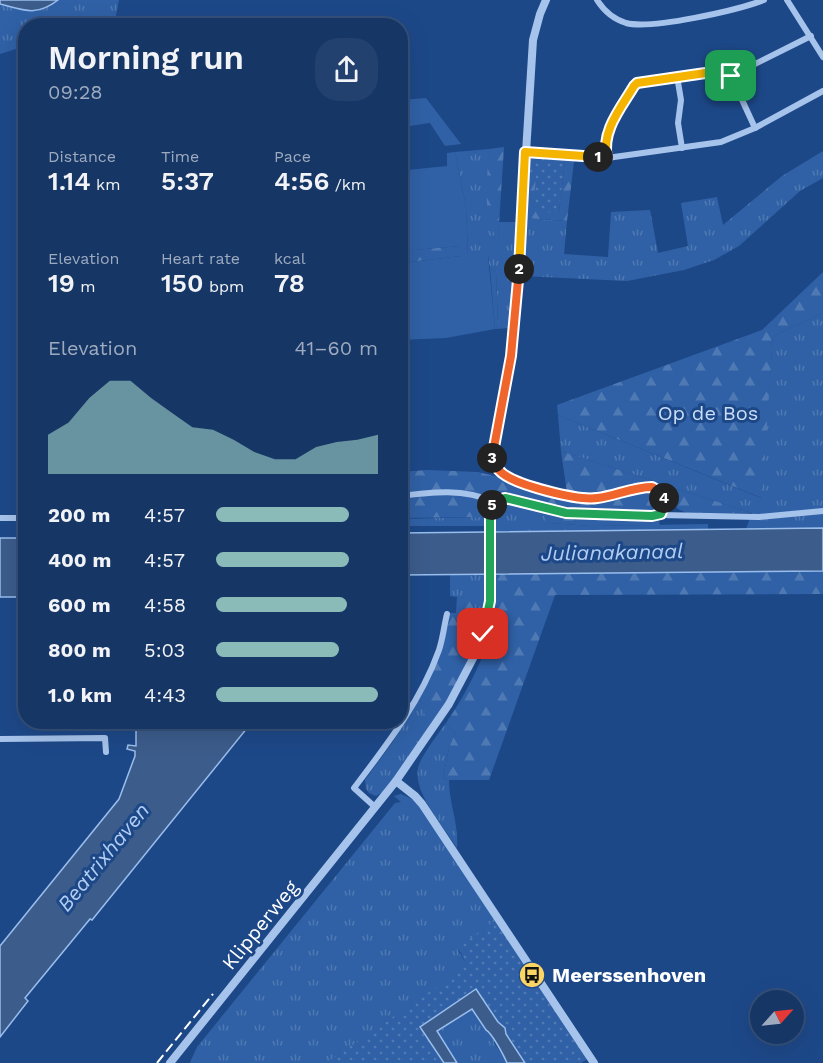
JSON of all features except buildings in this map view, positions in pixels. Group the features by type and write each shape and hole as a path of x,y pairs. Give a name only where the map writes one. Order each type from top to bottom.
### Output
{"street":[{"path":"546,0 533,40 517,297 511,356 492,448 494,462 500,472 513,479 557,494 581,499 595,499 652,487 661,493 665,504 661,514 658,515"},
{"path":"597,0 607,13 618,20 641,25 699,17 764,0"},
{"path":"787,0 823,57"},
{"path":"731,76 811,36"},
{"path":"607,158 605,140 608,130 634,86 642,81 726,70 755,128"},
{"path":"677,76 681,100 678,123 681,148"},
{"path":"525,152 607,158 725,141 755,128 823,91"},
{"path":"408,495 474,494 494,502 505,498 566,513 736,517 823,511"},
{"name":"Klipperweg","path":"170,1063 375,807 442,718 478,649 486,624 490,601 490,510 494,502"},
{"path":"0,519 18,518"},
{"path":"408,710 429,674 439,648 447,614"},
{"path":"375,807 354,788 397,729"},
{"path":"0,739 105,738 106,752"},
{"path":"396,780 422,804 594,1063"}],"green space":[{"path":"58,0 119,0 116,18 18,18 18,48 0,54 0,4 23,10 36,10"},
{"path":"426,98 461,144 445,146 430,123 408,126 408,99"},
{"path":"504,147 498,239 489,220 487,208 489,149"},
{"path":"489,149 488,208 498,238 499,222 517,222 509,328 495,329 498,324 496,272 490,269 488,255 468,255 466,207 455,152"},
{"path":"823,151 823,178 800,191 739,246 714,260 684,270 627,281 522,276 525,218 567,221 564,254 608,257 611,212 650,210 658,253 688,246 681,203 717,197 723,225 782,176"},
{"path":"455,152 466,207 468,255 488,255 495,329 446,338 408,340 408,262 461,256 461,246 408,250 408,170 447,166 447,153"},
{"path":"535,158 565,160 559,213 533,211 536,176 527,176 530,160"},
{"path":"565,160 574,161 567,221 525,218 527,176 536,176 559,213"},
{"path":"461,246 461,256 408,262 408,250"},
{"path":"490,269 496,272 498,324 495,329"},
{"name":"Op de Bos","path":"823,272 823,313 773,336 762,498 558,415 557,405 762,330"},
{"path":"823,313 823,528 746,529 752,513 561,451 558,415 761,498 773,336"},
{"path":"561,451 752,513 689,514 678,509 660,490 589,495 567,493"},
{"path":"408,471 478,472 540,493 567,500 597,503 647,491 657,498 655,510 660,525 591,526 549,523 530,503 510,495 480,502 485,517 408,518"},
{"path":"502,504 543,512 549,523 591,526 708,524 708,530 494,532 494,507"},
{"path":"485,517 485,526 408,526 408,519"},
{"path":"823,571 823,594 555,595 489,780 443,778 449,748 455,733 446,723 482,658 490,635 494,612 495,574"},
{"path":"486,574 484,616 475,645 469,640 471,627 457,597 450,596 450,575"},
{"path":"474,596 474,612 468,638 475,645 454,691 433,726 422,717 428,706 418,700 445,636 450,613 456,613 457,597"},
{"path":"418,700 428,706 433,726 383,792 376,796 369,793 365,780 400,729 408,729 408,717"},
{"path":"446,723 455,733 449,748 443,778 449,780 457,831 457,848 431,809 420,788 418,778 418,768 423,757"},
{"path":"401,794 414,800 498,922 458,950 470,970 336,1063 190,1063 197,1047 395,803 401,802 394,796"},
{"path":"496,920 589,1058 581,1063 525,1063 475,989 421,1027 444,1063 326,1063 467,966 458,947"},
{"path":"472,1009 494,1037 494,1043 508,1063 457,1063 437,1032"}],"water":[{"path":"0,0 58,0 43,9 30,11 0,4"},
{"name":"Julianakanaal","path":"823,528 823,571 408,575 408,533"},
{"path":"0,538 18,538 18,597 0,597"},
{"name":"Beatrixhaven","path":"136,729 246,729 92,920 90,919 25,998 28,1001 0,1037 0,946 119,799 135,756 135,751 127,749 128,745 136,746"},
{"path":"476,989 498,1022 505,1028 506,1034 525,1063 507,1063 501,1050 472,1009 437,1031 457,1063 444,1063 420,1027"}],"railway":[{"path":"157,1063 213,994"}],"place":[{"name":"Meerssenhoven","path":"532,975"}],"route":[{"path":"483,634 490,601 490,510 494,502 505,498 566,513 652,516 661,514 665,504 661,493 652,487 595,499 581,499 557,494 503,475 494,462 492,448 511,356 517,297 525,152 607,158 605,140 608,130 637,83 726,70 731,76"}]}
